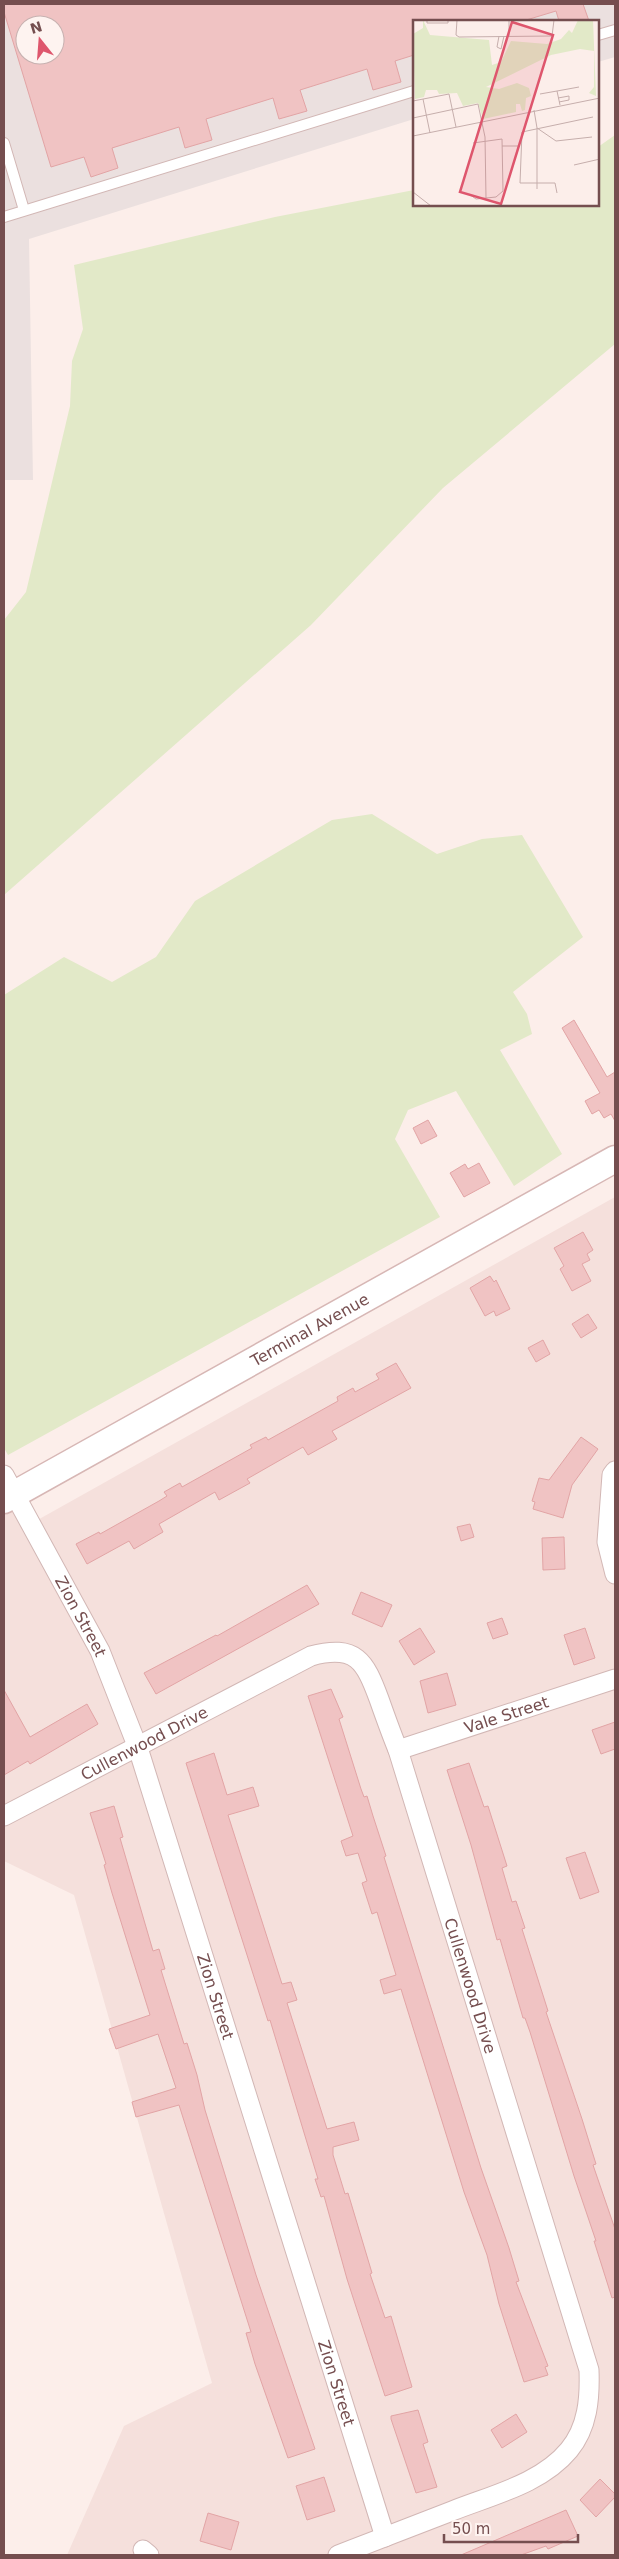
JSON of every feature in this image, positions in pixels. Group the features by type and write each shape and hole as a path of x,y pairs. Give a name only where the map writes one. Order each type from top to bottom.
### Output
{"street":[{"name":"Terminal Avenue","path":"7,1490 615,1160"},
{"path":"614,1473 607,1542 615,1574"},
{"name":"Zion Street","path":"7,1490 100,1651 138,1748 384,2537"},
{"name":"Cullenwood Drive","path":"4,1816 312,1656 329,1652 351,1656 368,1670 398,1750 589,2370 590,2398 584,2422 570,2448 551,2468 520,2484 338,2555"},
{"name":"Vale Street","path":"398,1750 615,1679"}],"lane":[{"path":"599,35 615,30"},
{"path":"4,216 413,91"},
{"path":"4,143 24,210"}],"shaded area":[{"path":"4,4 615,4 615,57 599,62 599,20 413,20 413,119 29,239 33,480 4,480"},
{"path":"615,1197 615,2555 67,2555 124,2426 212,2383 74,1895 4,1861 4,1488 25,1527"}],"green space":[{"path":"615,135 615,344 443,488 311,625 4,895 4,620 26,592 70,406 72,361 83,329 74,265 275,217 413,190 413,206 599,206 599,146"},
{"path":"372,814 437,854 482,839 522,835 583,937 513,992 527,1014 532,1034 500,1050 562,1154 514,1186 456,1091 408,1110 395,1139 440,1217 8,1455 4,1448 4,995 64,957 112,982 156,957 195,901 332,820"}],"building":[{"path":"4,4 583,4 589,20 559,20 556,11 526,20 413,20 413,55 395,61 401,82 373,90 367,69 300,90 307,111 279,119 273,98 206,119 212,140 185,148 179,127 112,148 118,168 91,177 84,157 51,167 20,65 65,65 65,15 15,15 15,48 4,12"},
{"path":"574,1020 607,1077 615,1072 615,1121 611,1114 604,1118 599,1110 592,1114 585,1101 600,1093 562,1028"},
{"path":"428,1120 437,1136 421,1144 413,1128"},
{"path":"479,1163 490,1183 464,1197 450,1173 465,1164 468,1169"},
{"path":"583,1232 593,1250 587,1254 590,1260 582,1264 591,1281 572,1291 560,1269 564,1266 554,1248"},
{"path":"490,1276 494,1282 496,1280 510,1309 496,1316 494,1311 485,1316 470,1288"},
{"path":"588,1314 597,1328 581,1338 572,1324"},
{"path":"543,1340 550,1354 536,1362 528,1348"},
{"path":"396,1363 411,1388 332,1431 337,1439 308,1455 303,1447 247,1479 250,1483 219,1500 215,1492 159,1524 163,1532 134,1549 129,1541 87,1564 76,1544 99,1532 100,1534 159,1501 167,1496 164,1492 180,1483 182,1487 252,1448 250,1445 266,1437 268,1440 338,1401 337,1397 353,1388 355,1392 379,1379 376,1374"},
{"path":"581,1437 598,1449 572,1485 563,1518 533,1509 535,1502 532,1501 539,1478 549,1480"},
{"path":"470,1524 474,1537 461,1541 457,1527"},
{"path":"564,1537 565,1569 543,1570 542,1538"},
{"path":"307,1585 319,1604 156,1694 144,1673 217,1636"},
{"path":"361,1592 392,1605 382,1627 352,1614"},
{"path":"502,1618 508,1634 493,1639 487,1623"},
{"path":"420,1628 435,1652 414,1665 399,1641"},
{"path":"585,1628 595,1658 574,1665 564,1635"},
{"path":"447,1673 456,1705 428,1713 420,1681"},
{"path":"331,1689 343,1717 339,1719 361,1789 364,1797 367,1796 386,1856 384,1857 481,2168 509,2248 519,2281 516,2282 548,2366 545,2367 548,2375 524,2382 499,2304 487,2255 464,2192 401,1989 384,1994 380,1980 396,1975 377,1912 372,1914 362,1883 367,1881 358,1853 346,1856 341,1841 353,1836 308,1696"},
{"path":"4,1690 30,1737 87,1704 98,1724 30,1764 28,1761 4,1775"},
{"path":"615,1722 615,1749 601,1754 592,1730"},
{"path":"214,1753 227,1795 253,1787 259,1806 228,1815 282,1984 291,1982 297,2000 287,2003 327,2129 354,2122 359,2140 333,2147 333,2155 345,2194 348,2193 372,2273 370,2274 385,2318 391,2316 412,2387 385,2396 347,2279 324,2196 321,2197 315,2179 318,2179 270,2020 268,2021 186,1763"},
{"path":"469,1763 484,1807 488,1806 507,1866 502,1868 512,1902 516,1901 525,1928 522,1929 548,2011 546,2012 582,2119 596,2164 593,2165 615,2229 615,2297 612,2298 594,2241 596,2241 530,2032 525,2018 523,2018 500,1939 497,1940 471,1845 447,1770"},
{"path":"114,1806 123,1837 120,1838 153,1951 159,1949 165,1969 161,1970 184,2044 187,2043 197,2075 205,2110 256,2275 315,2449 288,2458 255,2364 246,2333 251,2332 179,2105 136,2117 132,2102 176,2088 158,2034 116,2049 109,2029 150,2015 112,1893 104,1865 106,1864 90,1813"},
{"path":"585,1852 599,1892 580,1899 566,1858"},
{"path":"418,2410 428,2442 423,2444 437,2487 416,2493 391,2416"},
{"path":"516,2414 527,2432 502,2448 491,2430"},
{"path":"324,2477 335,2511 307,2520 296,2486"},
{"path":"600,2479 615,2494 615,2497 596,2517 580,2500"},
{"path":"566,2510 578,2536 548,2549 546,2546 521,2555 461,2555"},
{"path":"208,2513 239,2522 231,2550 200,2541"}]}
